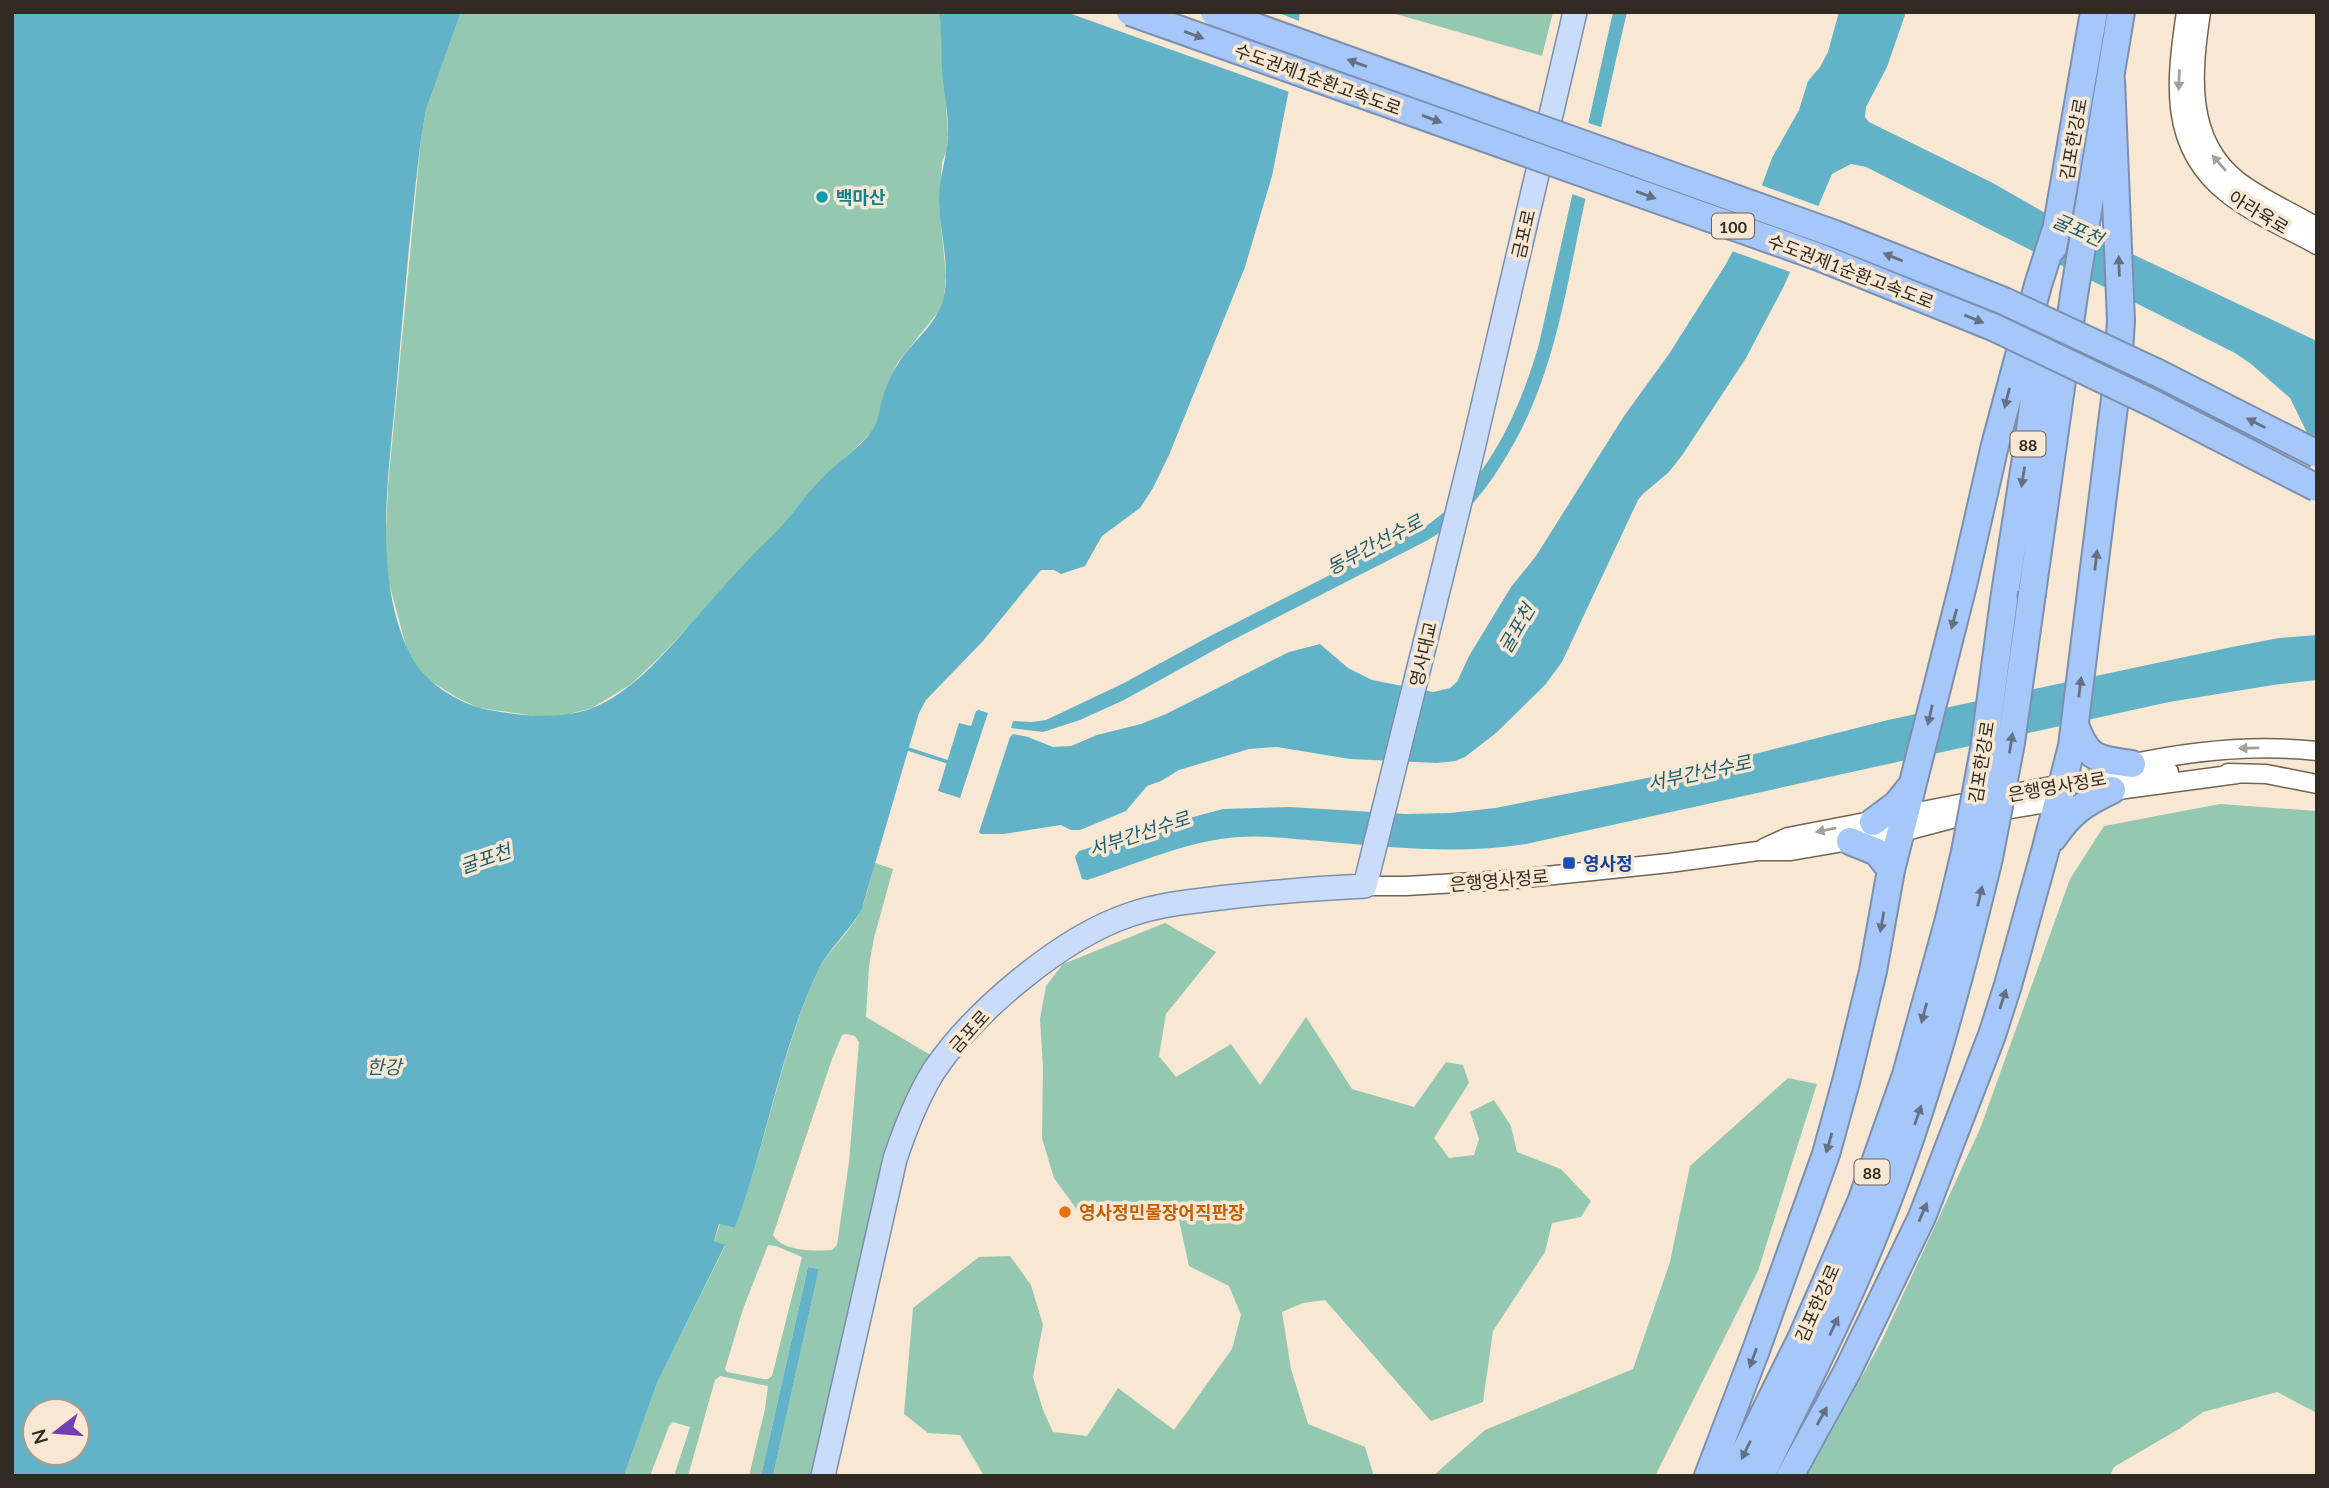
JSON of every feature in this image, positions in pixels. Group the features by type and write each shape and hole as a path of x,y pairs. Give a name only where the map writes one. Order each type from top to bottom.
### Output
{"highway":[{"name":"수도권제1순환고속도로","path":"1130,12 1832,262 1993,327 2154,404 2317,488"},
{"name":"수도권제1순환고속도로","path":"1214,12 1835,234 1992,297 2158,373 2317,454"},
{"name":"김포한강로","path":"1733,1476 1801,1339 1861,1202 1906,1075 1949,919 1977,855 1984,749 2029,438 2043,286 2063,199 2094,12"},
{"name":"김포한강로","path":"1761,1476 1853,1284 1904,1155 1946,1025 1977,855 2011,743 2074,295 2121,12"},
{"path":"1790,1476 1847,1372 1922,1217 1992,1035 2077,739 2117,382 2121,321 2111,80"},
{"path":"1708,1476 1826,1154 1873,971 1891,870 1964,581 1995,445 2043,286"},
{"path":"2077,739 2091,754 2105,760 2132,764"},
{"path":"1872,821 1897,804 1916,775"},
{"path":"2046,848 2066,821 2084,804 2112,790"},
{"path":"1850,841 1877,852 1891,870"}],"main road":[{"name":"금포로","path":"1471,457 1575,12"},
{"name":"영사대교","path":"1365,886 1471,457"},
{"name":"금포로","path":"823,1476 895,1159 919,1097 934,1071 955,1045 996,1001 1052,955 1084,934 1129,915 1169,904 1329,887 1365,886"}],"street":[{"name":"아라육로","path":"2186,12 2179,97 2180,118 2193,154 2217,185 2230,196 2317,245"},
{"name":"아라육로","path":"2201,12 2194,87 2197,117 2206,144 2213,156 2236,179 2317,227"},
{"path":"2060,792 2091,773 2212,750 2254,748 2317,751"},
{"name":"은행영사정로","path":"1758,851 1788,837 1872,821 1904,823 1955,818 2141,773 2266,774 2317,784"},
{"name":"은행영사정로","path":"2060,792 2112,790 2237,774"},
{"name":"은행영사정로","path":"1365,886 1507,880 1758,851 1791,851 1850,841 1904,823"}],"green space":[{"path":"461,12 939,12 940,15 948,134 947,150 942,163 939,204 946,276 944,297 939,311 898,362 873,430 824,476 788,520 658,659 630,685 592,708 562,716 543,717 479,708 429,680 407,650 388,579 385,554 388,486 421,139 426,110"},
{"path":"1389,12 1553,12 1542,56"},
{"path":"2220,804 2317,811 2317,1413 2277,1392 2203,1412 2114,1467 2110,1476 1807,1476 1882,1340 1980,1129 2070,879 2104,826"},
{"path":"875,863 893,869 874,938 869,966 866,1017 934,1057 896,1124 881,1164 814,1476 773,1476 819,1269 808,1267 761,1476 749,1476 768,1386 720,1376 715,1380 688,1476 674,1476 690,1427 673,1422 669,1426 650,1476 624,1476 657,1383 725,1246 714,1241 720,1224 735,1228 803,1006 825,959 859,913","holes":["842,1035 855,1036 859,1042 849,1162 837,1245 832,1250 791,1247 784,1245 773,1235 832,1059","768,1245 802,1257 772,1376 763,1379 727,1372 725,1369 743,1309"]},
{"path":"1165,923 1216,952 1166,1014 1159,1056 1176,1077 1231,1044 1260,1085 1306,1017 1352,1089 1414,1107 1446,1062 1463,1065 1469,1083 1434,1138 1449,1158 1474,1155 1479,1139 1470,1112 1494,1100 1511,1126 1517,1152 1561,1169 1591,1201 1581,1217 1552,1223 1545,1252 1493,1331 1483,1402 1431,1421 1325,1300 1303,1303 1282,1312 1291,1369 1308,1424 1365,1447 1374,1476 984,1476 960,1435 928,1433 904,1414 913,1308 979,1257 1010,1256 1031,1285 1043,1325 1033,1377 1053,1432 1087,1436 1118,1388 1174,1430 1232,1349 1241,1315 1229,1286 1189,1266 1178,1215 1136,1212 1086,1222 1054,1178 1042,1138 1043,1068 1040,1019 1046,986 1063,964"},
{"path":"1788,1078 1817,1084 1758,1271 1655,1476 1433,1476 1485,1430 1633,1369 1670,1262 1690,1166"}],"water":[{"name":"한강","path":"12,12 461,12 426,110 421,139 388,483 386,519 390,588 397,621 409,652 432,682 453,697 477,707 540,716 565,715 590,709 622,692 637,680 782,525 817,483 862,443 875,426 893,372 931,323 944,296 946,269 939,199 948,128 939,12 1300,12 1293,69 1272,176 1245,267 1169,455 1140,508 1102,536 1085,566 1061,574 1054,570 1041,570 983,641 926,700 919,713 862,908 822,964 804,1004 735,1228 719,1224 714,1241 725,1245 657,1383 624,1476 12,1476"},
{"path":"1613,12 1627,12 1554,344 1544,375 1518,435 1478,498 1460,517 1428,540 1227,643 1124,700 1080,720 1043,732 1011,728 1013,721 1046,720 1124,683 1426,526 1467,490 1511,421 1539,344"},
{"path":"1839,12 1906,12 1887,67 1866,107 1865,117 1869,122 1991,182 2047,214 2317,341 2317,453 2290,398 2235,353 1866,167 1851,164 1832,174 1784,286 1746,358 1683,454 1669,472 1638,500 1562,662 1545,685 1496,733 1465,757 1437,763 1350,759 1277,747 1249,749 1179,770 1147,786 1126,811 1080,830 1071,830 1061,825 1004,834 979,832 1013,734 1053,747 1071,746 1097,735 1141,724 1166,714 1289,652 1320,644 1348,668 1372,680 1433,692 1450,688 1457,682 1469,656 1511,587 1536,556 1624,416 1669,354 1726,264 1749,220 1772,158 1799,110 1808,81 1828,52"},
{"name":"서부간선수로","path":"2317,635 2317,680 2169,702 1526,844 1475,849 1423,849 1260,836 1240,837 1182,848 1087,880 1082,879 1075,857 1079,851 1223,809 1290,807 1405,814 1495,808 1708,766 1888,720 2232,647 2279,638"},
{"path":"976,711 988,713 960,798 938,791 959,723 971,726"},
{"path":"808,1267 819,1269 773,1476 761,1476"}],"pier":[{"path":"1066,12 1276,12 1302,22 1292,93"},
{"path":"1585,122 1604,128 1589,200 1569,193"},
{"path":"1758,184 1821,207 1793,273 1729,250 1746,218"}],"waterway":[{"name":"굴포천","path":"905,748 951,763"}],"place":[{"name":"백마산","path":"822,197"},
{"name":"영사정","path":"1569,863"},
{"name":"영사정민물장어직판장","path":"1065,1212"}],"water label":[{"name":"동부간선수로","path":"1374,544"}]}
